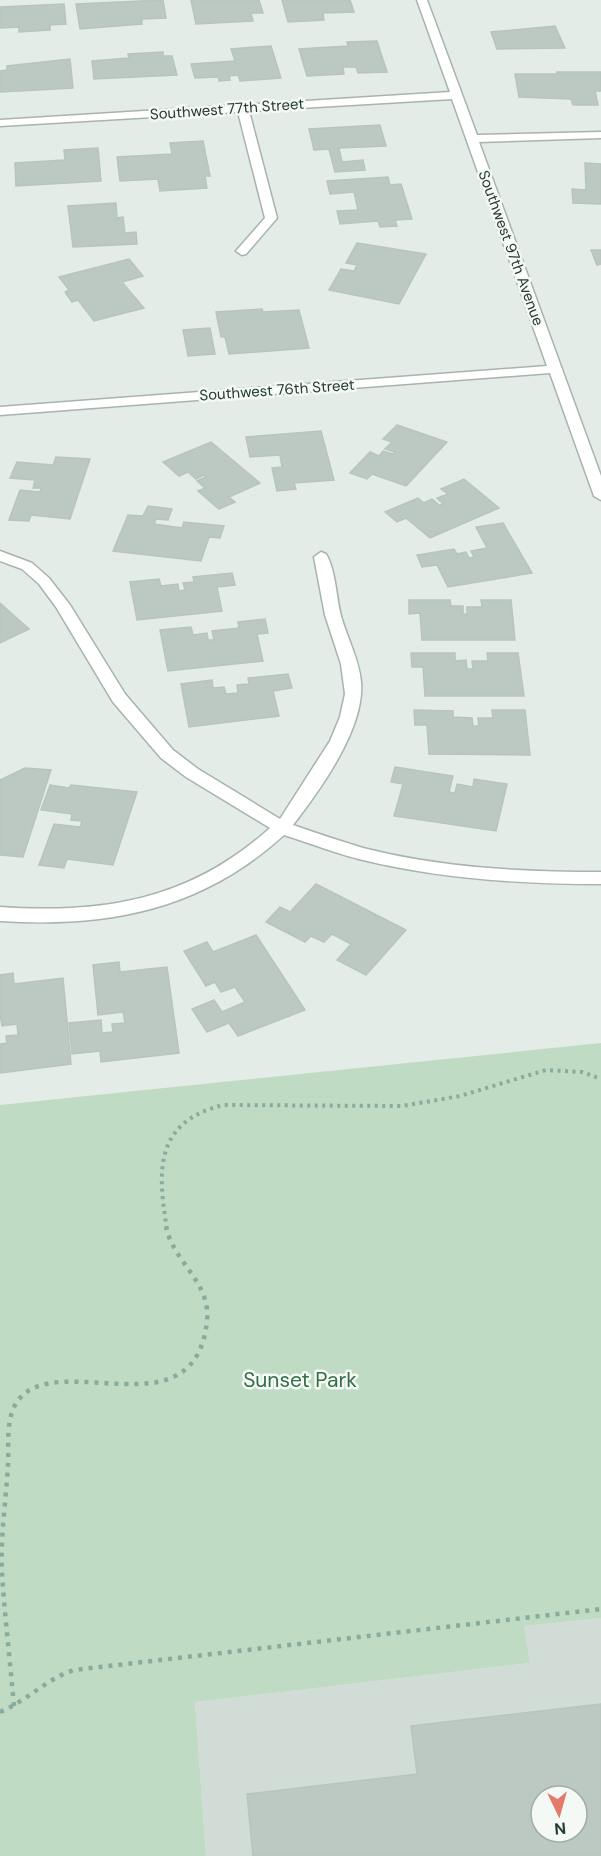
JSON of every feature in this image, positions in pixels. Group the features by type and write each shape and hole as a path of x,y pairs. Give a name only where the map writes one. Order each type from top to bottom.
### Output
{"street":[{"name":"Southwest 97th Avenue","path":"422,0 454,95 601,496"},
{"name":"Southwest 77th Street","path":"0,123 454,95"},
{"path":"242,251 271,218 243,108"},
{"path":"471,139 601,135"},
{"name":"Southwest 76th Street","path":"0,411 555,369"},
{"path":"0,556 27,566 44,581 62,605 119,698 167,754 192,773 282,828 363,854 434,868 524,879 601,878"},
{"path":"0,914 75,917 104,915 160,900 222,873 248,857 282,828 334,750 348,715 353,693 352,672 333,616 321,557"}],"path":[{"path":"14,1706 2,1572 11,1412 19,1399 31,1389 56,1384 108,1385 158,1380 192,1365 198,1355 206,1322 206,1299 169,1237 160,1183 166,1147 171,1134 185,1118 208,1108 223,1105 372,1107 439,1101 549,1068 587,1072 601,1079"},
{"path":"0,1712 35,1693 58,1673 74,1670 601,1609"}],"shaded area":[{"path":"601,1618 601,1856 206,1856 195,1702 530,1663 524,1626"}],"green space":[{"name":"Sunset Park","path":"601,1043 601,1618 524,1626 530,1663 195,1702 206,1856 0,1856 0,1105"}],"building":[{"path":"163,0 166,18 142,19 142,24 80,29 76,4"},
{"path":"191,0 259,0 263,13 251,13 253,21 196,24"},
{"path":"282,0 350,0 354,12 323,13 324,20 288,22"},
{"path":"64,4 66,24 50,25 50,30 19,32 19,27 0,28 0,7"},
{"path":"555,26 565,48 497,49 491,32"},
{"path":"377,41 387,72 358,73 356,67 343,67 344,74 307,76 299,49 348,46 347,42"},
{"path":"271,46 281,78 240,81 238,75 229,76 230,80 219,81 218,77 195,78 191,64 235,61 231,49"},
{"path":"163,52 163,56 172,56 177,75 94,79 92,61 129,58 128,54"},
{"path":"70,59 73,88 0,92 0,71 7,70 7,66"},
{"path":"557,72 601,72 601,91 595,91 598,105 573,105 571,99 519,97 515,74 557,74"},
{"path":"380,125 386,146 339,148 342,162 363,160 365,170 335,172 329,149 314,150 309,129"},
{"path":"203,141 210,176 205,176 207,188 160,191 158,179 120,181 117,157 172,154 170,143"},
{"path":"98,148 101,181 16,186 15,163 65,160 64,150"},
{"path":"585,163 601,164 601,204 573,203 572,189 586,190"},
{"path":"388,177 390,185 401,184 412,219 395,220 397,226 380,227 378,221 340,224 337,211 358,210 354,192 330,194 327,181"},
{"path":"116,203 117,218 123,217 125,233 136,232 137,244 73,247 68,206"},
{"path":"357,243 426,254 399,304 329,290 341,269 354,271 357,265 346,263"},
{"path":"591,250 601,250 601,264 597,265"},
{"path":"129,259 143,276 122,282 144,308 94,321 78,300 72,302 65,292 69,290 59,277"},
{"path":"262,309 263,312 299,310 309,348 229,354 225,337 221,337 216,312"},
{"path":"210,328 215,354 188,356 183,330"},
{"path":"397,425 447,442 406,486 372,474 367,479 350,473 370,452 379,456 383,451 393,454 395,452 385,449 392,442 383,439"},
{"path":"321,431 334,480 294,483 296,489 277,491 272,468 282,467 280,455 250,457 246,437"},
{"path":"211,442 260,483 229,497 235,502 219,509 198,491 205,488 197,481 206,477 204,475 196,479 188,472 179,476 163,462"},
{"path":"56,457 90,459 70,519 31,515 29,521 9,520 20,490 40,492 41,488 33,488 35,480 10,478 17,462 53,465"},
{"path":"464,479 499,508 430,538 406,518 397,522 385,512 418,498 424,503 432,499 439,505 443,504 437,498 448,494 441,489"},
{"path":"148,506 172,509 168,520 156,519 154,524 182,528 184,522 224,526 220,538 209,537 201,561 113,551 128,515 143,516"},
{"path":"503,523 532,573 448,587 437,565 422,567 417,555 454,549 457,554 466,552 469,558 474,557 471,551 487,548 476,527"},
{"path":"232,573 235,585 217,587 222,611 137,620 130,582 159,579 161,586 178,584 179,591 185,590 183,583 194,582 193,577"},
{"path":"409,600 450,600 451,606 463,606 463,614 467,614 467,607 482,607 481,600 511,600 515,640 422,640 420,613 409,614"},
{"path":"0,603 29,629 0,643"},
{"path":"265,619 268,633 257,634 263,661 168,671 160,630 191,627 193,635 207,633 208,640 214,640 212,631 239,628 238,622"},
{"path":"411,653 455,653 455,661 466,660 467,669 473,669 472,661 488,661 487,653 518,653 524,696 425,696 423,667 412,667"},
{"path":"288,674 292,688 273,691 279,716 189,727 181,684 212,680 213,688 224,687 226,694 238,693 237,685 249,684 248,678"},
{"path":"414,710 453,711 453,717 472,718 473,726 479,726 478,718 493,718 492,710 525,710 530,755 429,754 427,725 415,725"},
{"path":"395,767 453,776 449,792 455,793 457,784 473,787 474,779 507,784 496,831 394,816 403,784 391,782"},
{"path":"25,768 51,770 23,857 0,855 0,780"},
{"path":"50,785 137,792 113,865 67,859 64,868 39,865 54,824 80,827 82,821 71,820 72,814 41,810"},
{"path":"316,884 406,930 366,975 337,960 351,944 332,934 324,942 311,936 305,942 266,922 280,907 290,912"},
{"path":"256,935 305,1010 238,1036 229,1023 207,1032 192,1009 214,1000 222,1012 245,1002 235,987 221,992 215,982 206,986 184,951 207,942 213,952"},
{"path":"119,962 120,972 167,967 179,1053 101,1062 100,1051 72,1054 69,1023 101,1020 102,1033 113,1032 112,1024 125,1023 123,1012 98,1015 93,965"},
{"path":"13,973 14,984 63,978 71,1064 0,1073 0,1044 7,1043 6,1036 18,1035 17,1024 2,1026 0,1014 0,975"},
{"path":"601,1704 601,1856 253,1856 247,1794 417,1774 411,1726"}]}
